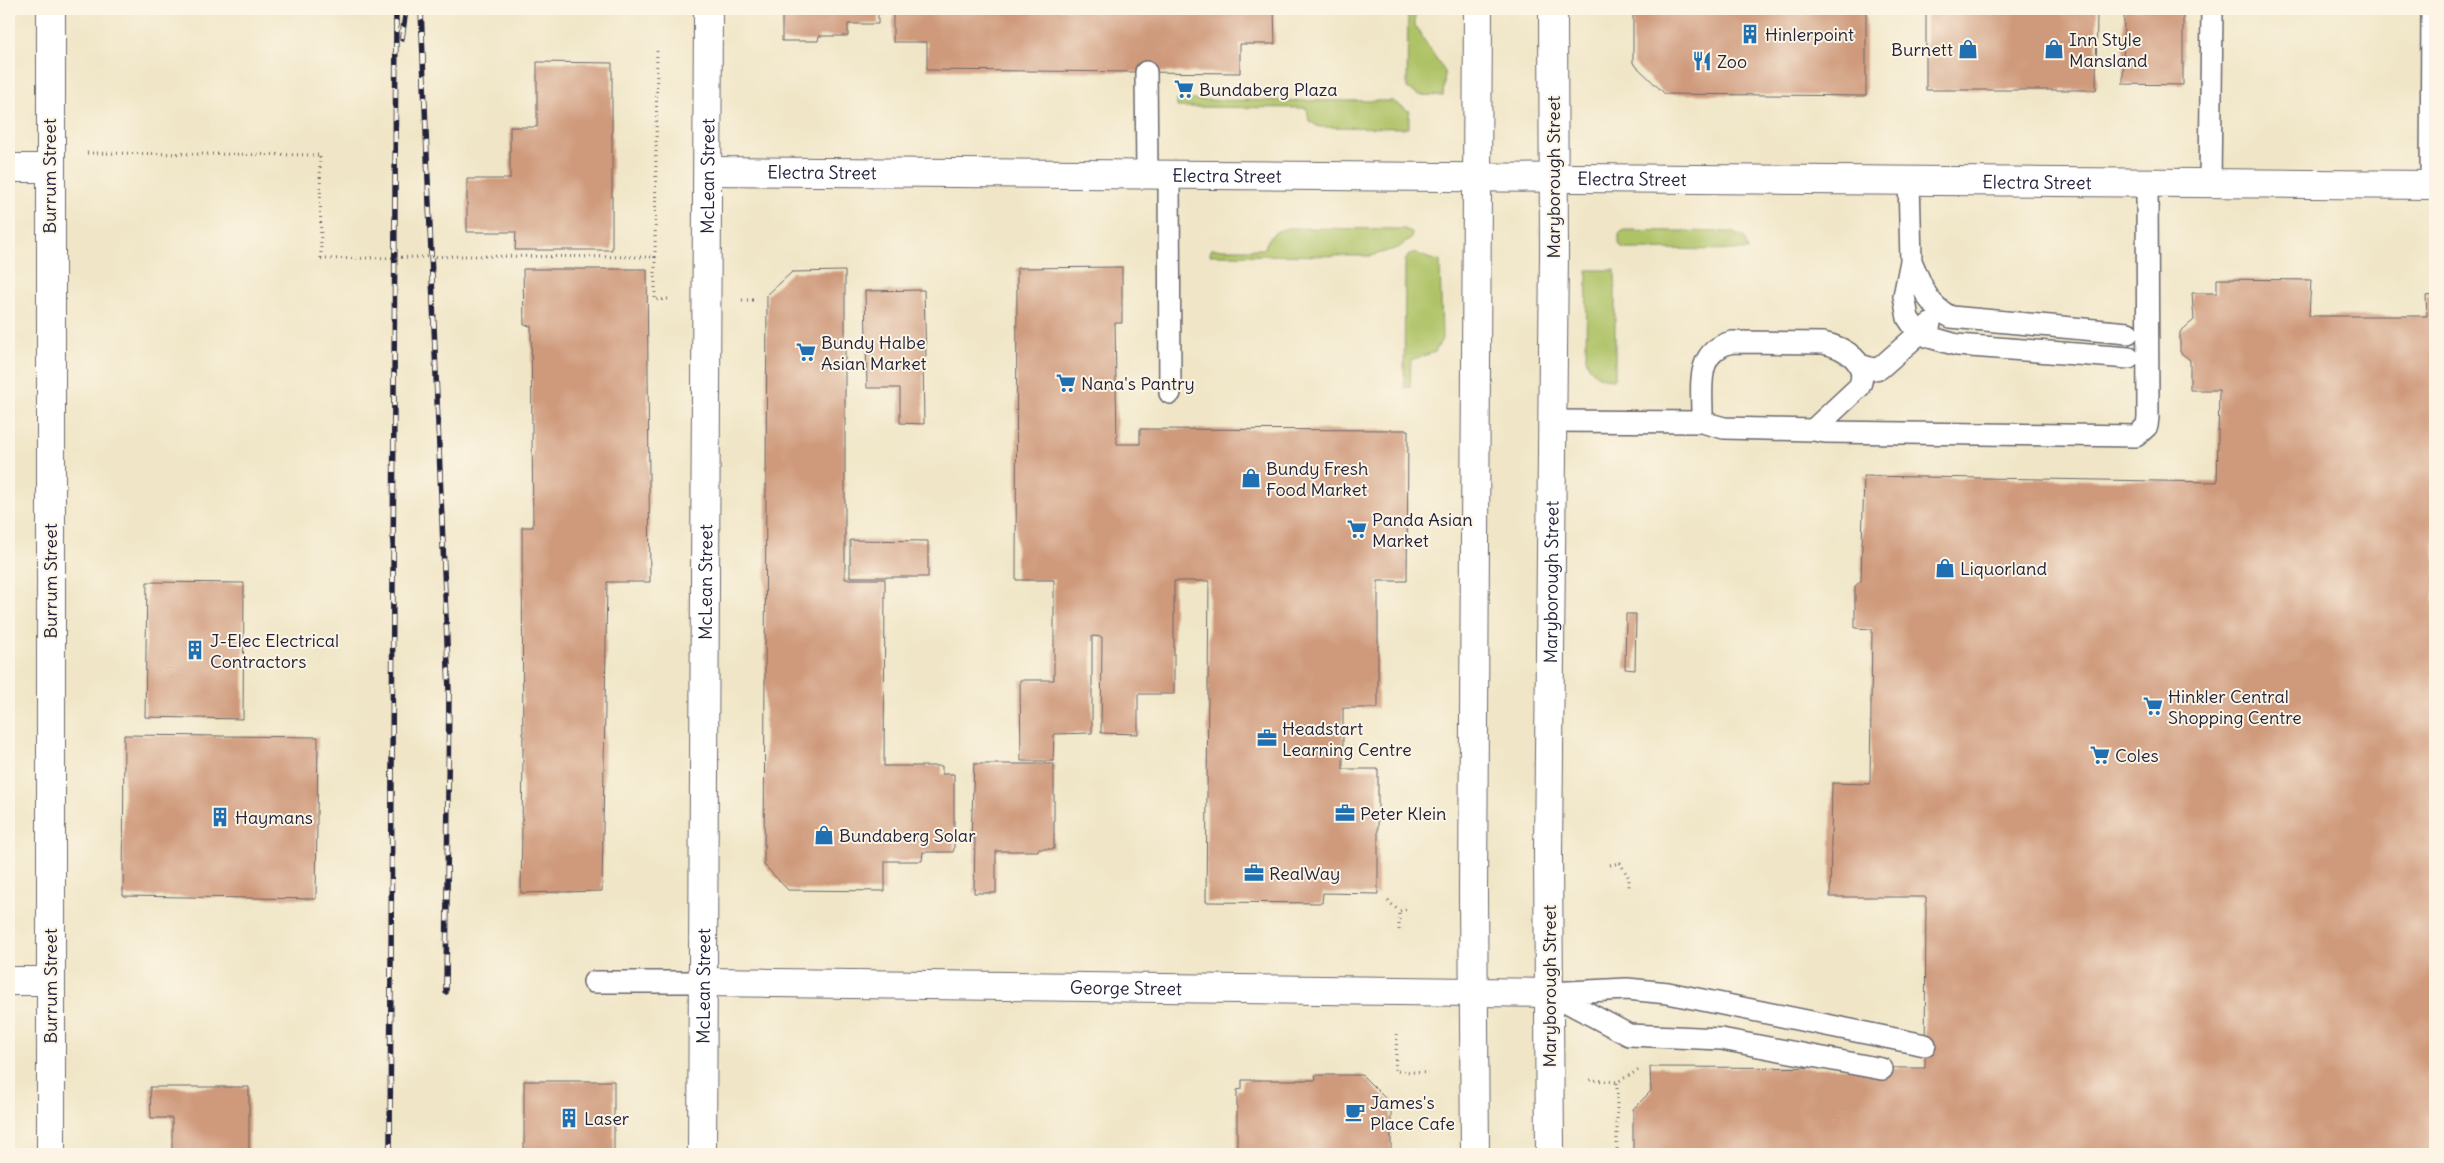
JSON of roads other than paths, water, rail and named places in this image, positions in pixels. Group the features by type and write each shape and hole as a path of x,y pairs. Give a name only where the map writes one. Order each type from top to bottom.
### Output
{"street":[{"name":"Burrum Street","path":"51,9 49,160 51,1154"},
{"name":"McLean Street","path":"702,1154 708,9"},
{"path":"1475,1154 1473,992 1478,9"},
{"name":"Maryborough Street","path":"1550,1154 1548,853 1554,178 1553,9"},
{"path":"9,168 49,160"},
{"name":"Electra Street","path":"708,171 2433,185"},
{"path":"9,981 50,981"},
{"name":"George Street","path":"704,982 1549,993"}],"lane":[{"path":"2210,184 2212,9"},
{"path":"2432,9 2433,185"},
{"path":"1146,72 1158,175 1170,394"},
{"path":"1909,180 1912,261 1904,296 1908,318 1921,332 1940,342 1957,346 2129,358"},
{"path":"1552,421 1702,422 1724,428 1813,430 1825,432 2136,436 2143,432 2148,417 2147,183"},
{"path":"1912,261 1929,300 1940,312 1952,316"},
{"path":"1702,422 1703,372 1706,359 1712,351 1721,345 1732,342 1823,343 1846,350 1860,365 1873,369 1880,368 1936,319 1942,316 2128,333"},
{"path":"1813,430 1860,386 1863,379 1860,365"},
{"path":"594,982 704,982"},
{"path":"1549,993 1627,989 1668,993 1925,1045"},
{"path":"1549,993 1629,1034 1721,1039 1882,1069"}],"railway":[{"path":"390,1154 396,9"},
{"path":"402,38 406,9"},
{"path":"421,9 449,691 446,992"}],"place":[{"name":"Hinlerpoint","path":"1750,34"},
{"name":"Burnett","path":"1968,49"},
{"name":"Inn Style Mansland","path":"2054,49"},
{"name":"Zoo","path":"1702,61"},
{"name":"Bundaberg Plaza","path":"1184,89"},
{"name":"Bundy Halbe Asian Market","path":"806,352"},
{"name":"Nana's Pantry","path":"1066,383"},
{"name":"Bundy Fresh Food Market","path":"1251,478"},
{"name":"Panda Asian Market","path":"1357,529"},
{"name":"Liquorland","path":"1945,568"},
{"name":"J-Elec Electrical Contractors","path":"195,650"},
{"name":"Hinkler Central Shopping Centre","path":"2153,706"},
{"name":"Headstart Learning Centre","path":"1267,738"},
{"name":"Coles","path":"2100,755"},
{"name":"Peter Klein","path":"1345,813"},
{"name":"Haymans","path":"220,817"},
{"name":"Bundaberg Solar","path":"824,835"},
{"name":"RealWay","path":"1254,873"},
{"name":"James's Place Cafe","path":"1355,1112"},
{"name":"Laser","path":"569,1118"}]}
